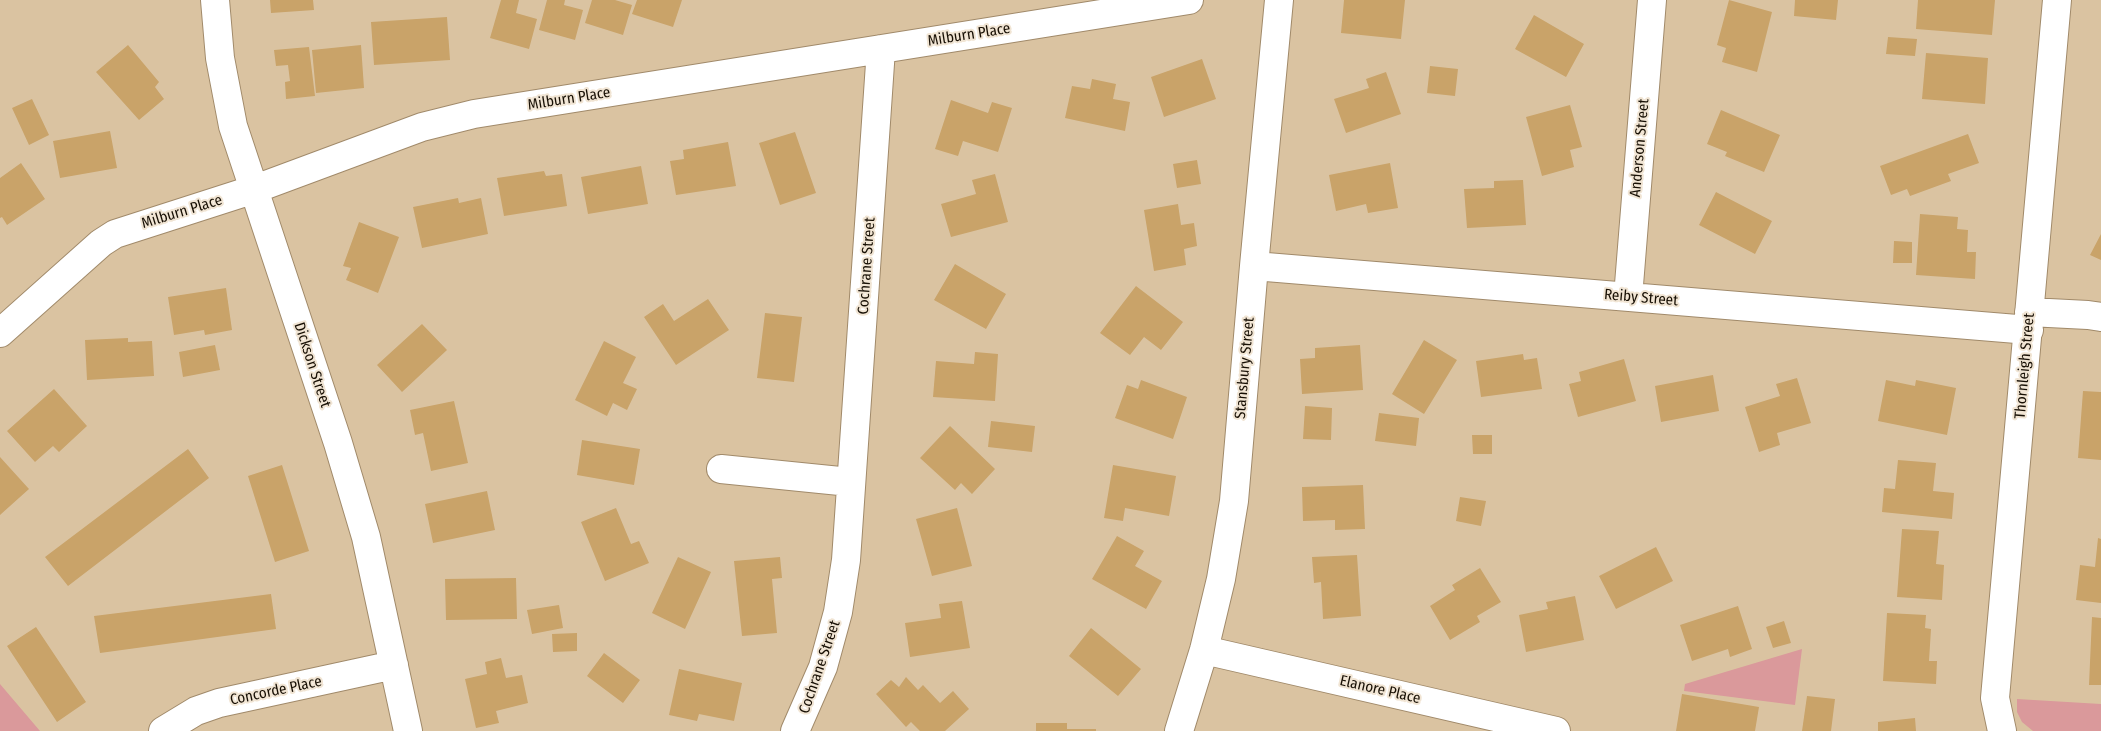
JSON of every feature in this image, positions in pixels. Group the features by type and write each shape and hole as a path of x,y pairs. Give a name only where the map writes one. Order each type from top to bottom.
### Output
{"street":[{"name":"Dickson Street","path":"215,0 220,58 233,126 255,189 366,537 408,731"},
{"name":"Milburn Place","path":"0,333 101,243 115,234 255,189 395,136 449,119 1189,0"},
{"name":"Stansbury Street","path":"1179,731 1204,650 1221,579 1234,501 1279,0"},
{"name":"Anderson Street","path":"1628,297 1652,0"},
{"name":"Thornleigh Street","path":"2002,731 1996,698 2057,0"},
{"name":"Cochrane Street","path":"795,731 823,666 838,612 846,560 881,49"},
{"name":"Reiby Street","path":"1254,266 1628,297 2029,321 2088,315 2101,317"},
{"path":"721,469 850,482"},
{"name":"Elanore Place","path":"1204,650 1556,731"},
{"name":"Concorde Place","path":"163,731 196,711 219,703 394,665"}],"shaded area":[{"path":"1802,649 1795,705 1684,691 1685,684"},
{"path":"0,684 40,731 0,731"},
{"path":"2017,699 2101,704 2101,731 2033,731 2022,722 2017,712"}],"building":[{"path":"270,0 313,0 314,10 271,13"},
{"path":"501,0 519,0 516,13 537,19 529,49 490,38"},
{"path":"547,0 565,0 564,5 583,10 575,40 539,30"},
{"path":"592,0 615,0 632,5 623,35 585,23"},
{"path":"637,0 682,0 673,27 632,14"},
{"path":"1344,0 1405,0 1401,39 1341,33"},
{"path":"1729,0 1772,12 1757,72 1722,62 1726,48 1717,45"},
{"path":"1795,0 1838,0 1836,20 1794,16"},
{"path":"1918,0 1995,0 1992,35 1916,29"},
{"path":"1534,15 1584,44 1566,77 1515,49"},
{"path":"447,17 450,60 374,65 371,22"},
{"path":"1888,37 1917,39 1915,56 1886,54"},
{"path":"128,45 159,82 155,87 164,99 139,120 96,72"},
{"path":"361,45 364,88 316,93 312,50"},
{"path":"309,47 315,96 286,99 285,82 290,81 288,65 276,66 274,50"},
{"path":"1926,53 1988,58 1985,104 1922,99"},
{"path":"1202,59 1216,99 1164,117 1151,77"},
{"path":"1430,66 1458,69 1455,96 1427,93"},
{"path":"1386,72 1401,114 1346,133 1334,99 1369,88 1366,79"},
{"path":"1092,79 1116,84 1113,99 1130,102 1125,131 1065,118 1072,86 1090,89"},
{"path":"32,99 49,135 29,145 12,108"},
{"path":"951,100 988,113 992,102 1012,108 998,152 963,141 958,156 935,149"},
{"path":"1570,105 1582,147 1570,150 1574,167 1542,176 1526,117"},
{"path":"1721,110 1780,135 1764,172 1725,156 1727,152 1707,144"},
{"path":"110,131 117,168 60,178 53,141"},
{"path":"795,132 816,193 780,205 759,143"},
{"path":"1968,134 1979,163 1948,174 1951,181 1910,196 1907,189 1891,195 1880,166"},
{"path":"728,142 736,186 676,195 670,161 684,159 683,150"},
{"path":"1197,160 1201,184 1177,188 1173,164"},
{"path":"21,163 45,199 7,225 2,217 0,218 0,178"},
{"path":"1390,163 1398,208 1368,213 1366,204 1336,211 1329,175"},
{"path":"641,166 648,204 588,214 581,177"},
{"path":"544,171 546,176 562,174 567,206 504,216 497,178"},
{"path":"995,174 1008,222 951,237 941,204 976,194 972,180"},
{"path":"1523,180 1526,225 1467,228 1464,189 1494,188 1494,181"},
{"path":"1716,192 1772,221 1755,254 1699,225"},
{"path":"458,198 459,203 481,198 488,234 422,248 413,207"},
{"path":"1178,204 1181,225 1194,223 1197,246 1184,249 1186,265 1154,271 1144,210"},
{"path":"1920,214 1958,217 1957,229 1968,230 1967,252 1976,252 1975,279 1916,275"},
{"path":"359,222 399,237 378,293 346,280 351,268 343,266"},
{"path":"2101,234 2101,260 2090,255"},
{"path":"1894,241 1912,242 1912,263 1893,263"},
{"path":"955,264 1006,294 986,329 934,300"},
{"path":"1136,286 1183,322 1161,350 1144,337 1130,355 1100,333"},
{"path":"226,288 232,330 205,335 204,330 174,335 168,297"},
{"path":"708,299 729,330 676,365 644,317 663,304 674,321"},
{"path":"765,313 802,317 794,382 757,378"},
{"path":"422,324 447,350 402,392 377,365"},
{"path":"128,338 128,342 152,341 154,376 87,380 85,340"},
{"path":"1424,340 1457,360 1424,414 1392,394"},
{"path":"604,341 636,357 623,383 637,389 627,410 613,403 607,416 575,400"},
{"path":"215,345 220,370 183,377 179,352"},
{"path":"1360,345 1363,390 1302,394 1300,359 1315,358 1315,348"},
{"path":"975,352 998,354 995,401 933,397 936,361 974,364"},
{"path":"1523,354 1524,360 1537,358 1542,389 1481,397 1476,361"},
{"path":"1624,359 1636,401 1578,417 1569,384 1581,381 1579,372"},
{"path":"1713,375 1719,411 1661,422 1655,386"},
{"path":"1797,378 1811,423 1777,433 1780,445 1759,452 1745,407 1780,396 1776,384"},
{"path":"1141,380 1187,397 1173,439 1115,418 1127,385 1138,389"},
{"path":"1886,380 1915,386 1916,380 1956,388 1947,435 1878,421"},
{"path":"54,389 87,426 59,452 53,446 35,462 7,431"},
{"path":"2083,391 2101,392 2101,460 2078,458"},
{"path":"454,401 468,463 431,471 423,433 415,435 410,410"},
{"path":"1305,406 1332,408 1331,440 1303,439"},
{"path":"1379,413 1419,418 1416,446 1375,441"},
{"path":"991,421 1035,426 1032,452 988,447"},
{"path":"950,426 995,469 972,494 961,483 955,490 920,458"},
{"path":"1472,435 1492,435 1492,454 1473,454"},
{"path":"582,440 640,449 634,485 577,475"},
{"path":"188,449 209,478 68,586 45,557"},
{"path":"0,457 29,489 0,515"},
{"path":"1898,460 1936,463 1933,491 1954,493 1952,519 1882,512 1884,488 1895,489"},
{"path":"282,465 309,551 275,562 248,476"},
{"path":"1113,465 1176,476 1169,516 1125,508 1123,521 1104,518"},
{"path":"1363,485 1365,529 1335,530 1335,520 1303,521 1302,487"},
{"path":"487,491 495,530 433,543 425,504"},
{"path":"1460,497 1486,501 1481,526 1456,521"},
{"path":"616,508 631,544 639,541 649,563 605,581 581,522"},
{"path":"957,508 972,566 932,576 916,519"},
{"path":"1902,529 1939,531 1936,564 1944,565 1942,600 1897,597"},
{"path":"1117,536 1144,551 1135,566 1162,581 1146,609 1092,579"},
{"path":"2098,538 2101,539 2101,603 2076,600 2080,565 2095,567"},
{"path":"1656,547 1673,581 1616,609 1599,576"},
{"path":"1357,555 1361,616 1323,619 1321,582 1314,583 1312,557"},
{"path":"678,557 711,572 685,629 652,613"},
{"path":"780,557 782,578 772,579 777,633 742,636 734,561"},
{"path":"1480,568 1501,602 1477,616 1480,622 1450,640 1430,606 1455,590 1452,585"},
{"path":"516,578 517,619 446,620 445,579"},
{"path":"271,594 276,629 100,653 94,616"},
{"path":"1575,596 1584,640 1526,652 1519,615 1548,609 1546,602"},
{"path":"962,601 970,648 910,657 905,623 941,618 939,604"},
{"path":"559,605 563,628 532,634 527,610"},
{"path":"1738,606 1752,649 1730,657 1728,649 1692,661 1680,625"},
{"path":"1887,613 1926,615 1925,628 1931,629 1929,661 1937,661 1936,684 1883,681"},
{"path":"2092,617 2101,618 2101,685 2089,685"},
{"path":"1784,621 1791,643 1773,648 1766,627"},
{"path":"36,627 86,702 57,722 7,646"},
{"path":"1091,628 1141,669 1118,696 1069,656"},
{"path":"577,633 577,651 553,652 552,634"},
{"path":"604,653 640,680 623,703 587,676"},
{"path":"501,658 506,678 522,675 528,703 496,711 499,723 476,728 465,679 487,674 485,662"},
{"path":"679,669 742,683 734,721 699,714 697,721 669,715"},
{"path":"906,677 918,690 923,685 940,703 953,691 969,709 945,731 920,731 911,722 906,727 876,694 891,680 899,687"},
{"path":"1682,694 1759,707 1755,731 1676,731"},
{"path":"1807,696 1835,699 1831,731 1802,731"},
{"path":"1915,718 1916,731 1878,731 1878,722"},
{"path":"1036,723 1067,723 1067,729 1096,729 1096,731 1036,731"}]}
